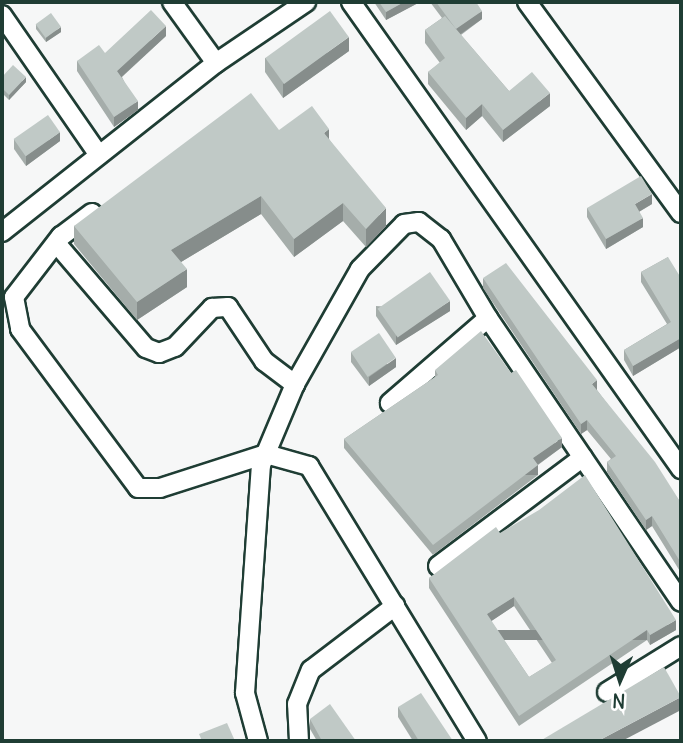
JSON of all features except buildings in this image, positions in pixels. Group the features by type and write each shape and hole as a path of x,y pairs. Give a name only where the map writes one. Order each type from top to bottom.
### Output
{"street":[{"path":"172,2 216,63"},
{"path":"2,232 216,63 306,2"},
{"path":"351,2 681,469"},
{"path":"527,2 681,213"},
{"path":"2,15 99,155"},
{"path":"105,203 56,243 14,297 20,329 138,488 160,488 266,454 309,466 477,741"},
{"path":"258,741 245,693 255,518 266,454 296,384 360,269 404,224 419,222 441,239 488,318 681,602"},
{"path":"56,243 146,348 159,353 175,346 212,308 228,307 264,361 296,384"},
{"path":"390,403 488,318"},
{"path":"438,566 583,457"},
{"path":"299,741 297,704 311,670 395,607"},
{"path":"607,692 681,646"}]}
